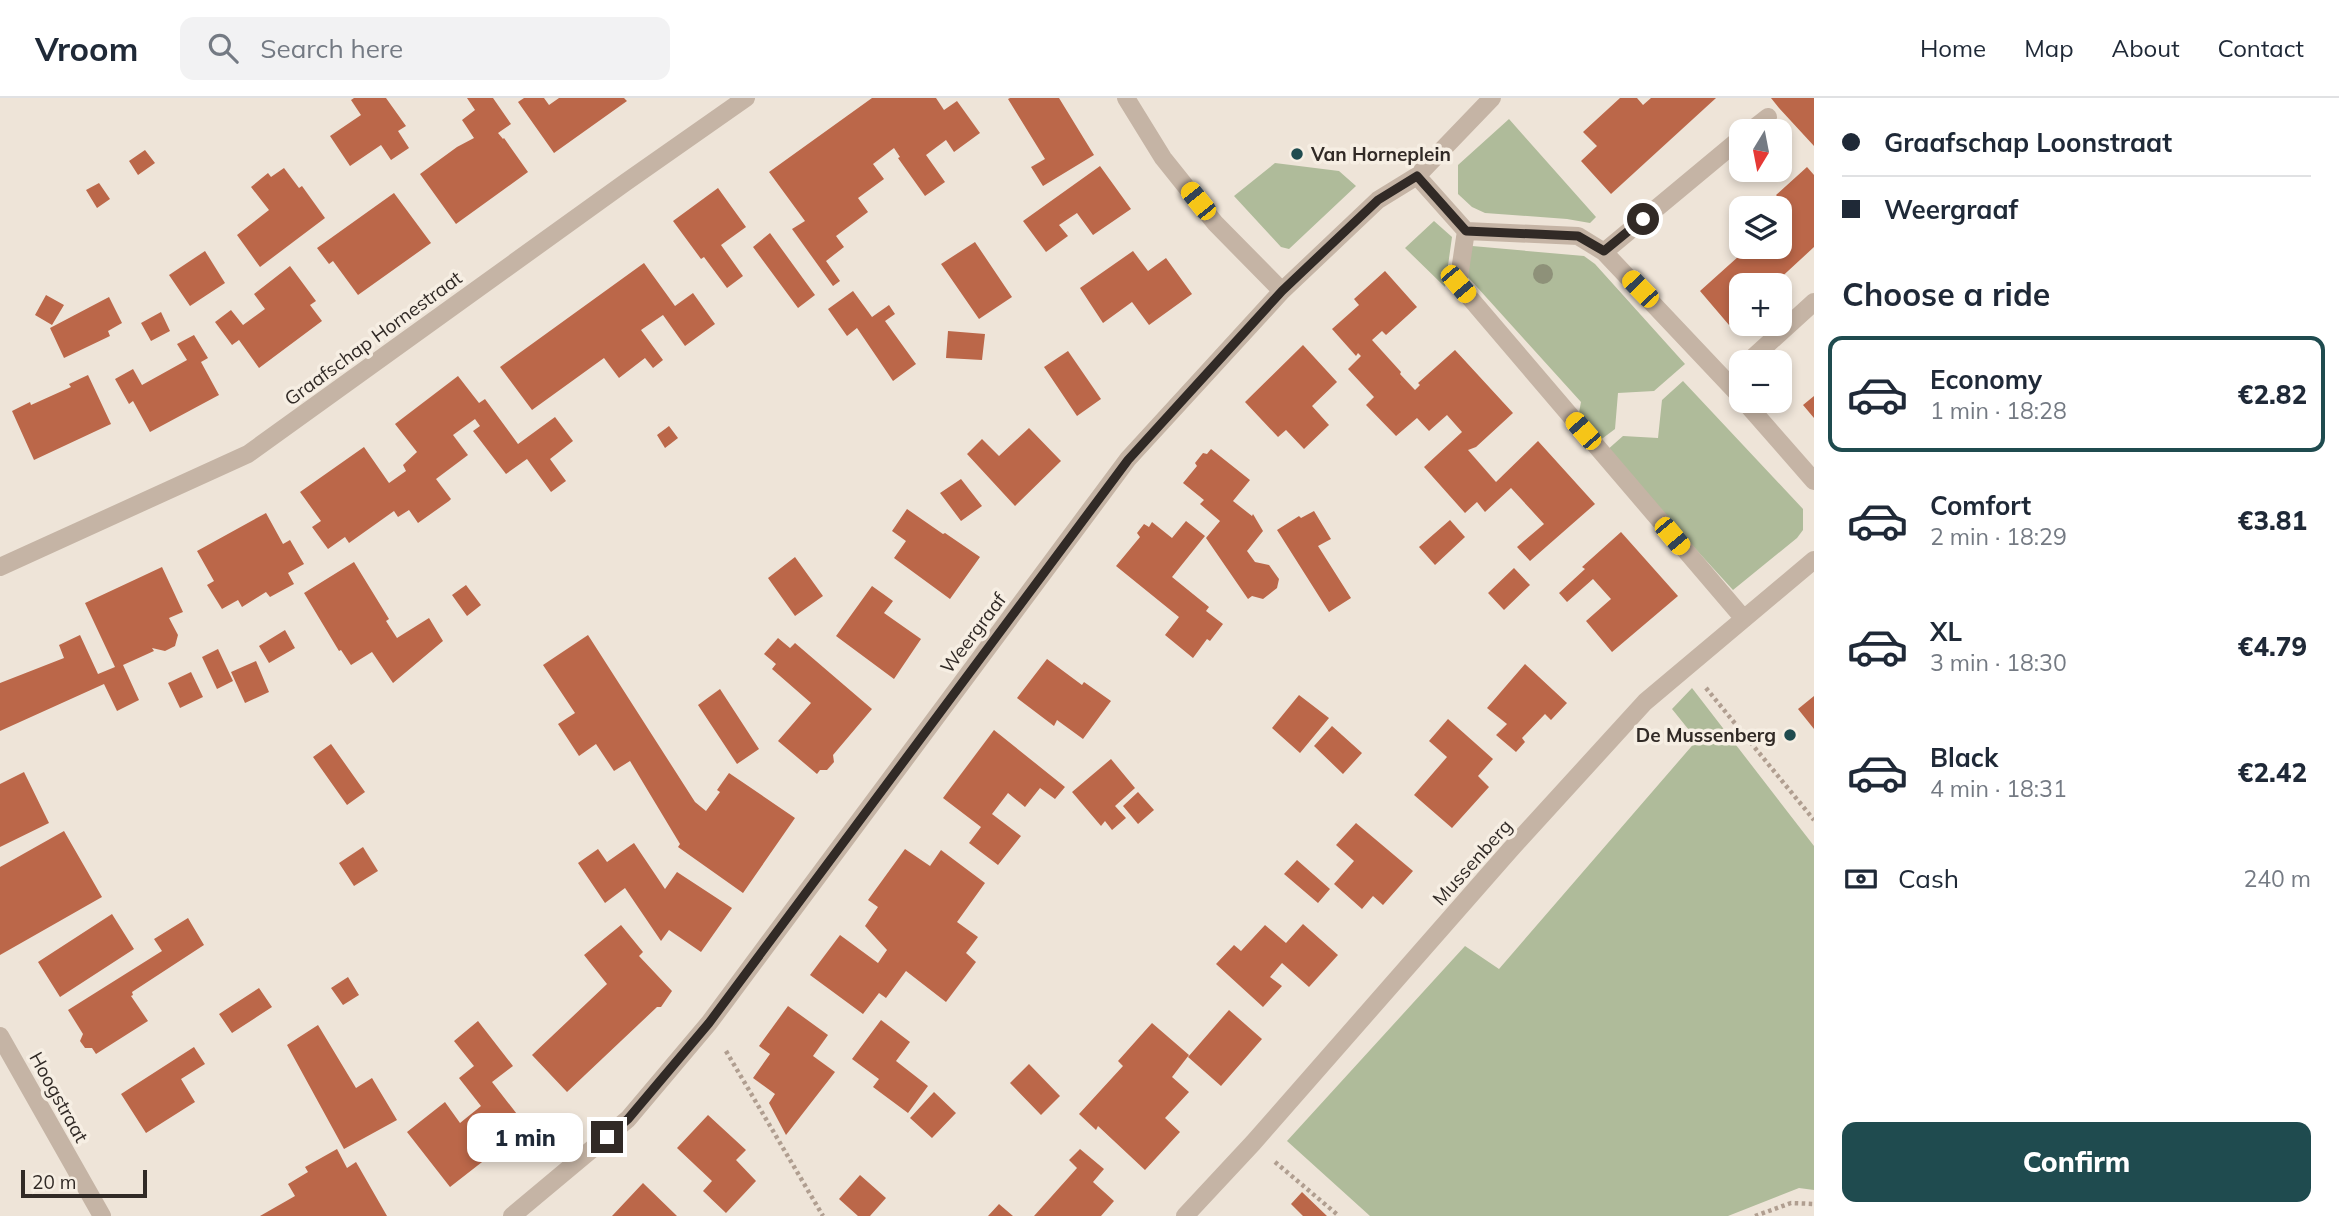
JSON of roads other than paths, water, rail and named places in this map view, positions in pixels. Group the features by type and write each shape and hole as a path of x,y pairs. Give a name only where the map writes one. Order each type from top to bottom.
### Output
{"street":[{"name":"Graafschap Hornestraat","path":"0,567 248,454 626,181 746,98"},
{"path":"1126,98 1163,158 1207,212 1282,291"},
{"name":"Weergraaf","path":"512,1216 628,1119 709,1023 1128,460 1282,291 1378,200 1417,176 1481,102"},
{"path":"1604,251 1729,148"},
{"path":"1417,176 1466,231 1578,236 1604,251 1728,382"},
{"path":"1466,231 1458,284 1744,619"},
{"path":"1761,350 1814,302"},
{"path":"1755,413 1814,481"},
{"name":"Mussenberg","path":"1185,1216 1645,702 1814,560"},
{"name":"Hoogstraat","path":"0,1036 102,1216"}],"place":[{"name":"Van Horneplein","path":"1297,154"},
{"name":"De Mussenberg","path":"1790,735"}]}
